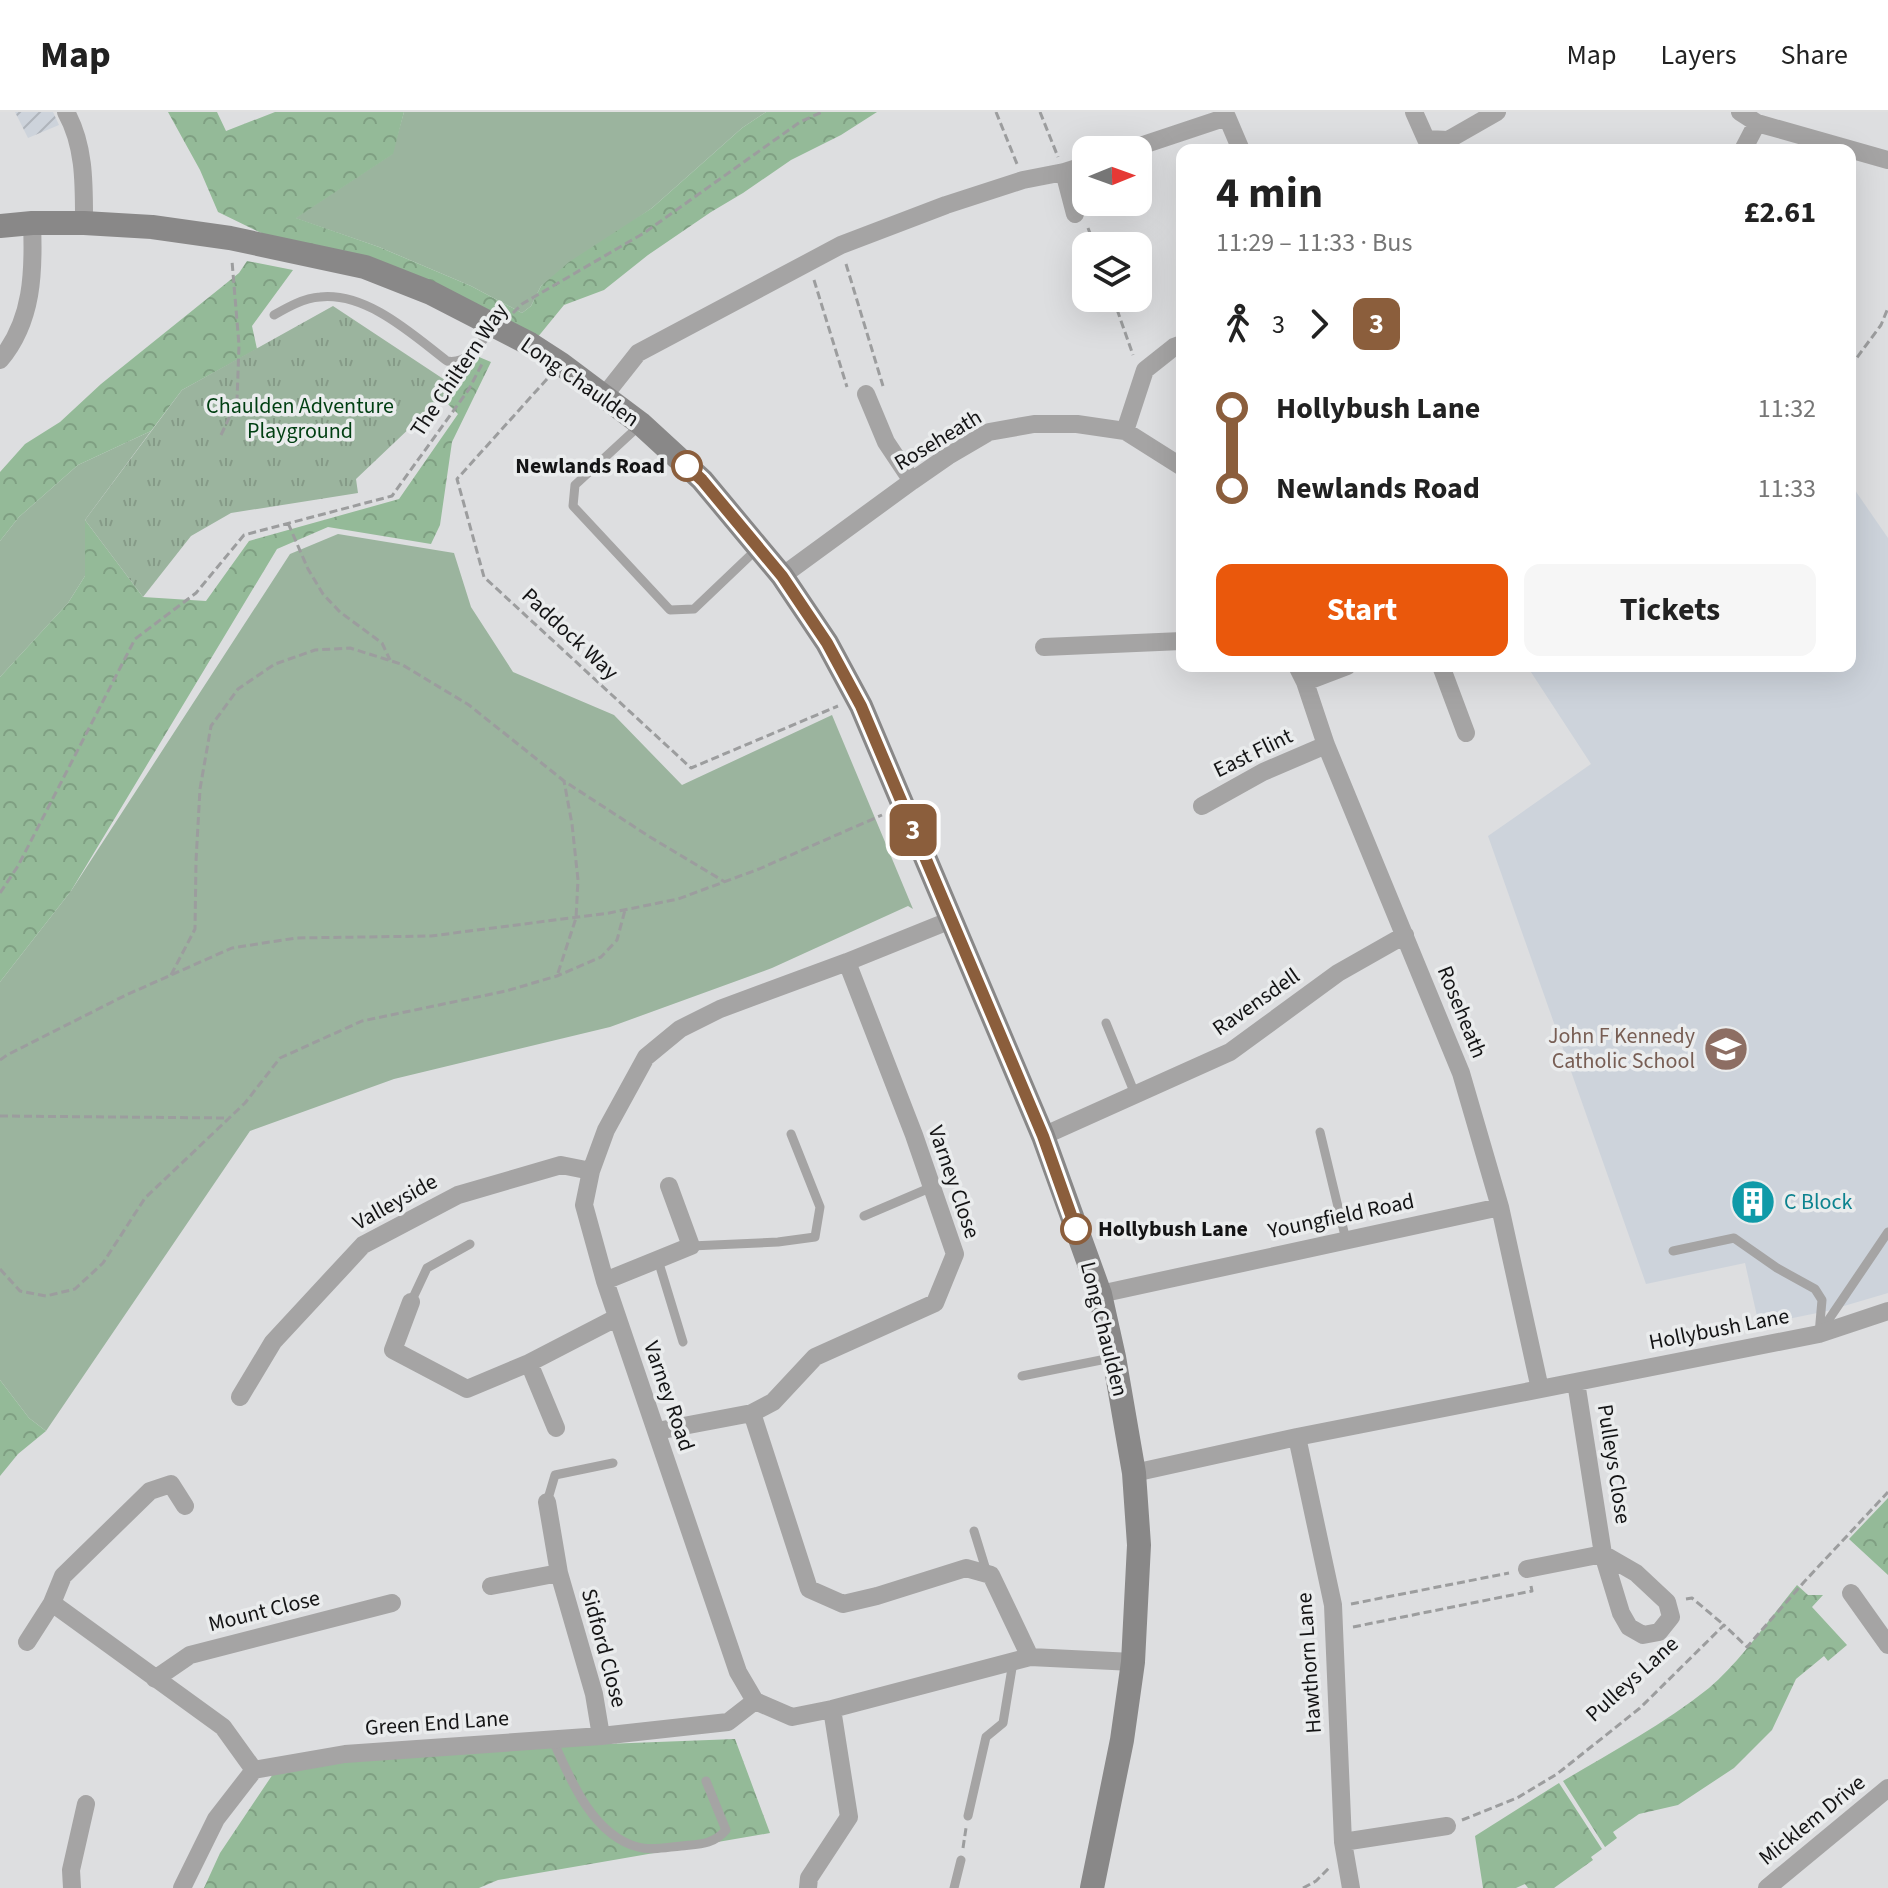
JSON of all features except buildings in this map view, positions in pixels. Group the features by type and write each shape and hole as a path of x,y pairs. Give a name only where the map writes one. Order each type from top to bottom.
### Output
{"street":[{"path":"66,112 79,147 84,223"},
{"path":"1414,112 1426,139 1448,140 1497,112"},
{"path":"1740,112 1757,123 1831,144"},
{"path":"1152,142 1227,117 1238,144"},
{"path":"1746,144 1757,123"},
{"path":"1856,151 1888,160"},
{"path":"604,396 638,353 841,245 946,205 1023,180 1072,169"},
{"path":"1064,172 1072,203"},
{"path":"0,360 18,331 26,310 33,262 32,223"},
{"name":"Long Chaulden","path":"0,226 84,223 152,227 230,238 365,267 431,293 498,326 561,364 604,396 641,424 702,480 760,547 827,643 856,699 903,806 1043,1136 1100,1294 1114,1357 1134,1473 1139,1545 1133,1662 1122,1740 1092,1888"},
{"path":"1125,431 1145,370 1176,346"},
{"path":"866,394 886,442 912,481"},
{"name":"Roseheath","path":"782,576 912,481 989,432 1034,424 1077,424 1125,431 1176,463"},
{"path":"1044,647 1176,642"},
{"path":"1443,672 1466,733"},
{"name":"Roseheath","path":"1301,674 1326,745 1461,1073 1500,1207 1540,1389"},
{"name":"East Flint","path":"1202,806 1263,772 1326,745"},
{"name":"Varney Road","path":"755,1701 738,1672 616,1318 584,1205 591,1171 606,1130 646,1057 680,1029 720,1009 951,920"},
{"name":"Ravensdell","path":"1043,1136 1230,1052 1338,973 1405,935"},
{"name":"Varney Close","path":"752,1413 773,1402 815,1357 935,1303 955,1254 847,962"},
{"name":"Valleyside","path":"240,1397 273,1342 363,1245 458,1195 561,1165 591,1171"},
{"path":"605,1281 691,1246 669,1186"},
{"name":"Youngfield Road","path":"1100,1294 1500,1207"},
{"path":"411,1302 393,1350 467,1389 529,1363 616,1318"},
{"name":"Hollybush Lane","path":"1134,1473 1297,1437 1819,1334 1888,1311"},
{"path":"529,1363 556,1428"},
{"name":"Pulleys Close","path":"1527,1569 1603,1554 1636,1573 1667,1602 1671,1617 1659,1632 1643,1635 1629,1627 1621,1613 1603,1554 1576,1382"},
{"path":"657,1431 752,1413 809,1589 843,1604 966,1568 987,1573 991,1575 1022,1660"},
{"name":"Hawthorn Lane","path":"1297,1437 1333,1605 1344,1847 1351,1888"},
{"path":"27,1642 52,1603 63,1576 150,1491 171,1484 185,1506"},
{"name":"Sidford Close","path":"547,1502 559,1573 594,1694 601,1736"},
{"name":"Sidford Close","path":"491,1586 559,1573"},
{"path":"1851,1593 1888,1645"},
{"path":"52,1603 223,1727 254,1770 216,1819 182,1888"},
{"name":"Mount Close","path":"155,1679 190,1655 392,1603"},
{"path":"755,1701 792,1717 1022,1660 1133,1662"},
{"name":"Green End Lane","path":"254,1770 345,1754 601,1736 728,1722 755,1701"},
{"path":"808,1888 809,1878 849,1817 832,1709"},
{"name":"Micklem Drive","path":"1767,1888 1888,1788"},
{"path":"72,1888 71,1870 86,1804"},
{"path":"1344,1847 1447,1826"}],"lane":[{"path":"274,315 310,299 335,296 351,299 395,321 452,362 473,353 498,326"},
{"path":"641,424 575,485 573,506 670,610 694,609 760,547"},
{"path":"1106,1023 1135,1094"},
{"path":"1320,1132 1346,1240"},
{"path":"691,1246 815,1237 820,1207 791,1134"},
{"path":"864,1216 932,1187"},
{"path":"1819,1334 1888,1232"},
{"path":"1673,1251 1734,1238 1777,1268 1815,1289 1822,1300 1819,1334"},
{"path":"411,1302 427,1268 470,1244"},
{"path":"658,1260 683,1342"},
{"path":"1022,1376 1114,1357"},
{"path":"547,1502 555,1475 613,1463"},
{"path":"974,1531 987,1573"},
{"path":"968,1816 986,1737 1003,1723 1022,1660"},
{"path":"552,1738 575,1791 597,1820 617,1838 639,1848 707,1844 720,1838 726,1830 706,1781"},
{"path":"954,1888 961,1860"}],"path":[{"name":"The Chiltern Way","path":"498,326 522,304 644,233 800,122 822,112"},
{"path":"996,112 1023,180"},
{"path":"1040,112 1064,172"},
{"path":"221,435 237,401 239,345 230,238"},
{"path":"808,262 851,400 884,385 841,245"},
{"path":"1856,359 1881,325 1888,308"},
{"path":"1118,312 1135,361 1145,370"},
{"name":"Paddock Way","path":"561,364 457,479 484,577 691,768 856,699"},
{"name":"The Chiltern Way","path":"0,893 18,866 135,639 196,593 244,535 392,496 469,389 482,365"},
{"path":"288,523 308,569 323,594 340,612 382,643 390,660"},
{"path":"171,976 195,929 200,789 211,726 238,689 275,664 315,650 350,648 401,664 469,705 564,781 725,882"},
{"path":"557,976 576,918 578,880 564,781"},
{"path":"0,1060 126,995 232,948 296,938 431,936 576,918 678,899 759,869 903,806"},
{"path":"0,1269 20,1291 46,1296 75,1289 103,1263 145,1198 245,1103 280,1058 362,1021 506,991 557,976 601,957 617,940 625,910"},
{"path":"0,1116 230,1118"},
{"path":"1667,1602 1692,1598 1747,1647 1888,1492"},
{"path":"1333,1605 1527,1569 1532,1591 1334,1631"},
{"name":"Pulleys Lane","path":"1447,1826 1517,1798 1557,1774 1640,1708 1724,1625"},
{"path":"961,1860 968,1816"},
{"path":"1303,1888 1316,1881 1344,1847"}],"shaded area":[{"path":"15,112 53,112 59,125 28,138"},
{"name":"John F Kennedy Catholic School","path":"1856,492 1888,538 1888,1293 1827,1311 1759,1325 1745,1263 1646,1284 1488,836 1591,764 1531,672 1856,672"}],"green space":[{"path":"168,112 217,112 226,131 275,112 404,112 393,154 296,218 379,247 471,286 522,313 531,306 541,286 569,262 652,208 742,128 766,112 877,112 841,135 791,160 711,212 604,290 564,305 537,338 259,232 218,212 200,170"},
{"path":"404,112 766,112 742,128 652,208 541,286 531,306 522,313 471,286 379,247 295,218 392,154"},
{"path":"247,261 293,270 252,326 257,349 182,390 151,431 78,465 19,517 0,541 0,472 25,444 60,422 101,384 239,273"},
{"name":"Chaulden Adventure Playground","path":"333,306 454,386 356,479 358,493 231,513 191,536 143,597 85,520 182,390"},
{"path":"479,357 491,362 452,442 440,525 431,544 328,527 277,549 71,891 0,982 0,677 68,603 85,576 85,520 143,597 206,601 249,541 399,499 458,414 443,399"},
{"path":"151,431 85,520 85,576 68,603 0,677 0,541 19,517 78,465"},
{"path":"338,534 454,553 471,607 513,672 614,715 682,785 832,715 913,909 908,906 772,968 610,1027 394,1079 250,1131 46,1431 29,1418 0,1380 0,982 71,891 290,554"},
{"path":"0,1380 29,1418 46,1431 18,1454 0,1476"},
{"path":"1888,1498 1888,1575 1849,1539"},
{"path":"1797,1585 1808,1595 1823,1595 1812,1607 1847,1645 1828,1661 1824,1656 1796,1679 1772,1730 1734,1768 1678,1805 1639,1814 1613,1832 1617,1838 1605,1847 1563,1781 1656,1725 1709,1688 1744,1652"},
{"path":"735,1739 770,1833 498,1880 479,1888 204,1888 220,1853 275,1771 401,1752"},
{"path":"1559,1783 1602,1849 1591,1857 1593,1860 1554,1888 1528,1888 1525,1884 1516,1888 1483,1888 1475,1836"}],"bus line":[{"name":"3","path":"687,466 782,576 827,643 861,706 1043,1136 1076,1229"}],"place":[{"name":"Newlands Road","path":"687,466"},
{"name":"John F Kennedy Catholic School","path":"1726,1049"},
{"name":"C Block","path":"1753,1202"},
{"name":"Hollybush Lane","path":"1076,1229"}]}
